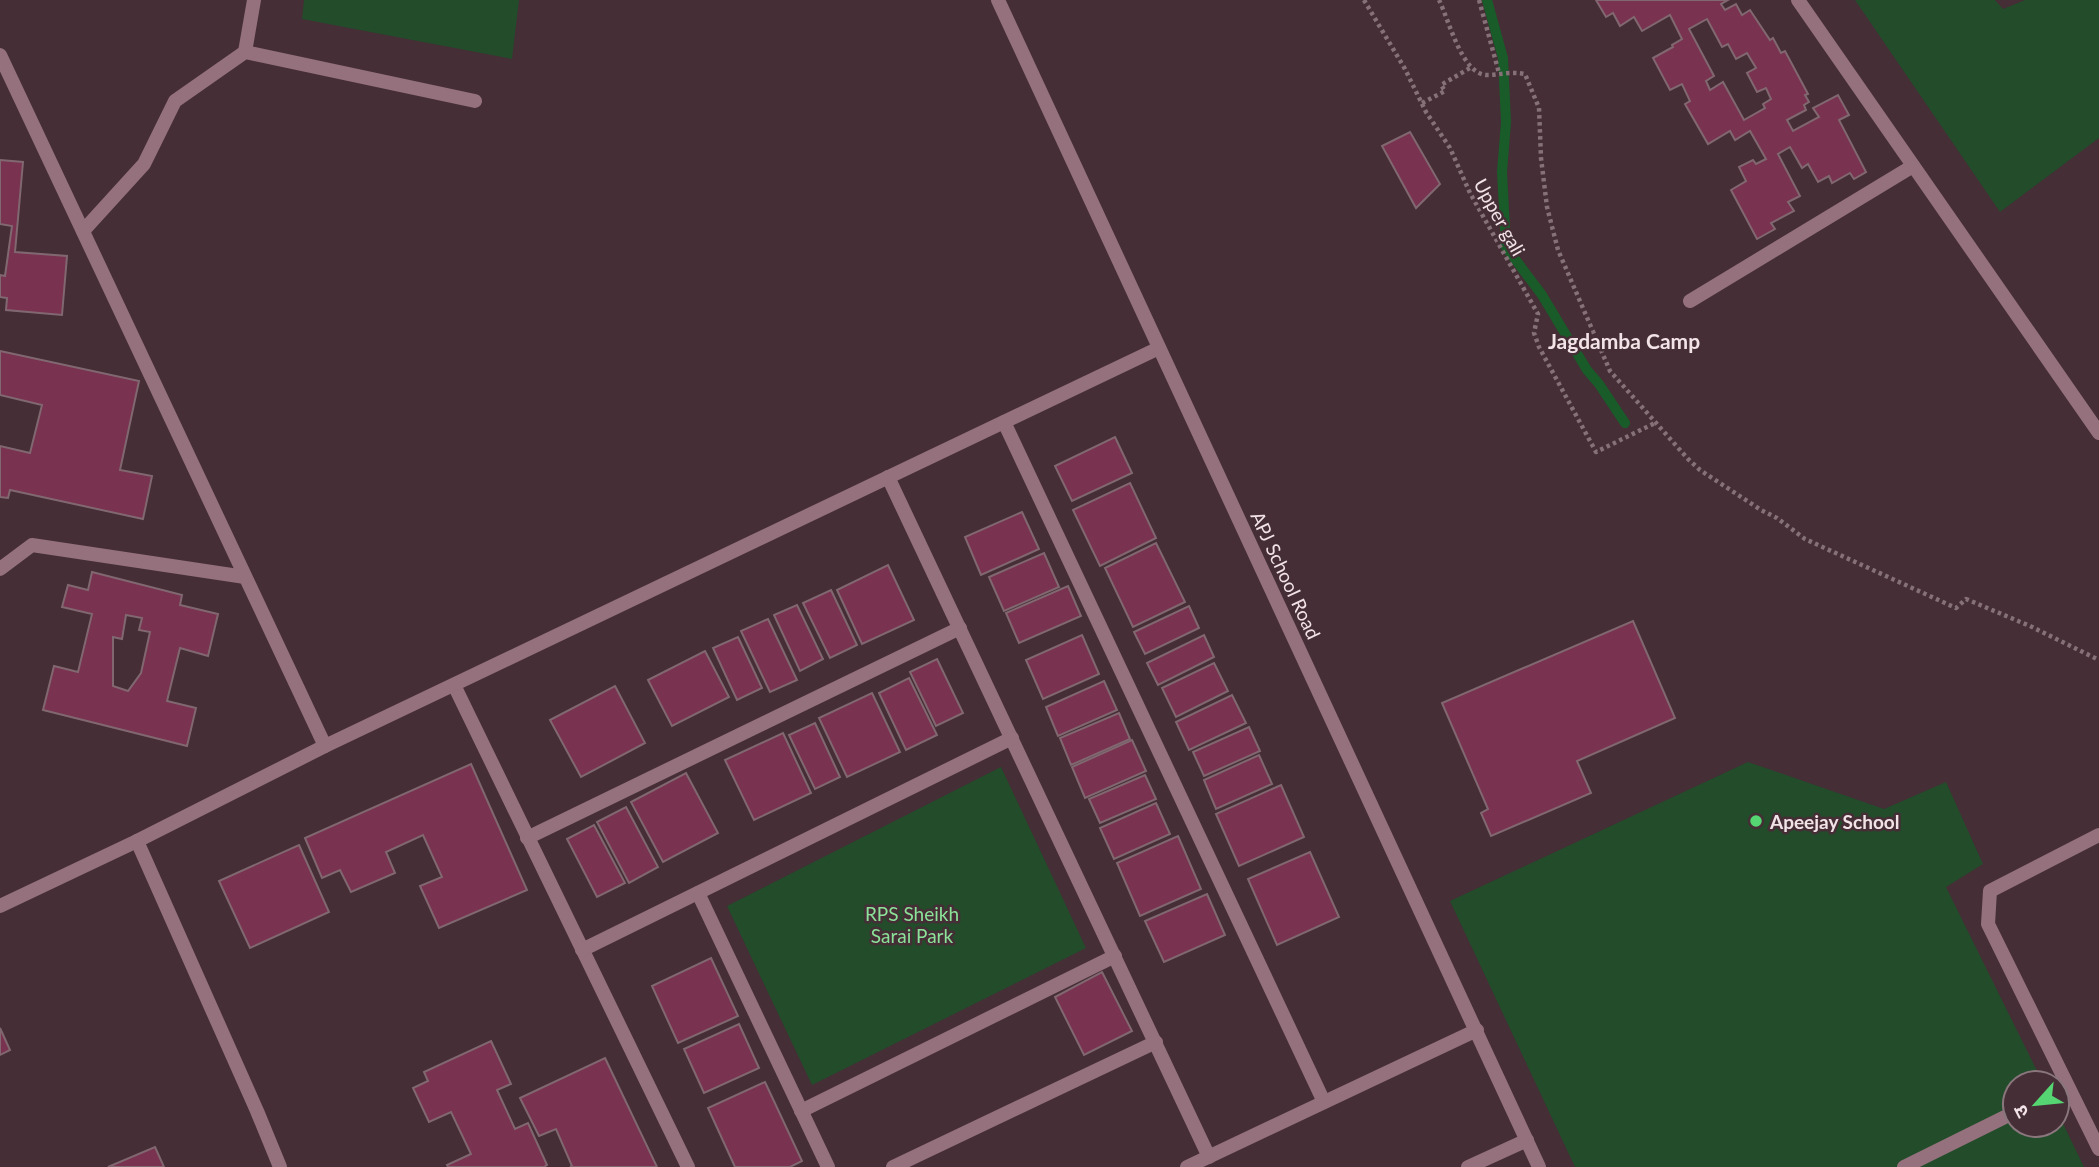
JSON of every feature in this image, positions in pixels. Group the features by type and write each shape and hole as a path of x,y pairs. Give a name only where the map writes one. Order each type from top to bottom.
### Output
{"street":[{"path":"83,231 144,164 175,101 245,52 254,0"},
{"name":"APJ School Road","path":"999,0 1539,1167"},
{"path":"1798,0 2099,433"},
{"path":"245,52 475,101"},
{"path":"0,55 324,746"},
{"path":"1690,301 1913,166"},
{"path":"0,906 137,841 324,746 1159,348"},
{"path":"1004,422 1324,1102"},
{"path":"888,477 1209,1157"},
{"path":"0,569 32,545 245,577"},
{"path":"527,838 960,628"},
{"path":"453,685 688,1167"},
{"path":"582,950 1012,738"},
{"path":"2054,1069 1988,924 1990,891 2099,835"},
{"path":"137,841 280,1167"},
{"path":"698,893 828,1167"},
{"path":"801,1111 1115,956"},
{"path":"1187,1167 1477,1030"},
{"path":"893,1167 1156,1042"},
{"path":"2071,1102 2099,1149"},
{"path":"1904,1167 2001,1119"},
{"path":"1468,1167 1527,1140"}],"path":[{"name":"Upper gali","path":"1364,0 1450,148 1470,193 1538,314 1534,333 1536,340 1595,452 1657,422"},
{"path":"1439,0 1462,56 1474,72 1485,76 1515,72 1525,74 1539,107 1547,207 1558,250 1610,371 1700,470 1777,518 1805,539 1956,608 1966,599 2031,626 2099,660"},
{"path":"1479,0 1499,74"},
{"path":"1422,103 1445,91 1441,85 1470,68"}],"green space":[{"path":"304,0 519,0 512,59 302,19"},
{"path":"1855,0 1995,0 2003,9 2025,0 2099,0 2099,138 2000,212"},
{"path":"1748,762 1884,809 1946,782 1983,864 1946,887 2036,1069 2001,1069 2001,1139 2070,1139 2084,1167 1575,1167 1450,901"},
{"name":"RPS Sheikh Sarai Park","path":"1001,767 1086,948 812,1085 727,906"}],"building":[{"path":"1596,0 1728,0 1721,4 1725,10 1736,4 1742,15 1750,10 1770,40 1773,38 1781,53 1785,51 1808,94 1805,95 1809,102 1804,105 1806,110 1787,120 1793,131 1819,117 1813,108 1838,95 1849,115 1839,120 1866,172 1854,179 1850,173 1832,183 1829,176 1818,182 1808,164 1802,168 1790,147 1778,154 1800,196 1788,202 1794,211 1771,223 1775,229 1757,239 1731,190 1746,181 1739,167 1753,160 1756,164 1766,159 1750,131 1735,140 1730,131 1708,144 1685,104 1690,101 1682,84 1670,90 1653,58 1682,39 1670,15 1642,31 1634,17 1620,26 1613,13 1606,17","holes":["1707,19 1722,47 1728,44 1736,59 1747,53 1756,68 1747,73 1757,92 1766,88 1771,99 1763,104 1765,108 1744,120 1723,82 1710,90 1706,81 1714,76 1689,29"]},
{"path":"1410,132 1440,184 1416,208 1382,146"},
{"path":"0,160 23,162 15,252 67,256 62,315 6,310 7,298 0,297 0,275 5,276 12,226 0,224"},
{"path":"0,351 139,381 120,470 152,476 143,519 10,490 8,498 0,497 0,446 30,453 42,405 0,395"},
{"path":"1115,437 1132,473 1072,501 1055,466"},
{"path":"1130,483 1156,538 1100,566 1073,510"},
{"path":"1022,512 1039,549 981,575 965,537"},
{"path":"1156,543 1185,602 1133,627 1105,568"},
{"path":"1044,553 1059,587 1004,611 989,577"},
{"path":"888,565 914,620 862,644 837,590"},
{"path":"92,572 182,595 180,605 218,614 208,656 180,648 167,701 196,708 187,746 43,710 54,666 78,672 92,614 62,607 68,585 88,590","holes":["126,615 142,618 139,630 150,632 141,673 128,691 113,686 113,637 122,639"]},
{"path":"1068,586 1081,616 1019,643 1006,613"},
{"path":"831,590 857,645 830,658 803,603"},
{"path":"797,605 823,659 800,671 774,615"},
{"path":"1189,606 1199,628 1145,654 1134,632"},
{"path":"768,619 797,680 770,692 741,631"},
{"path":"1633,621 1675,718 1577,761 1591,793 1491,836 1481,813 1488,809 1442,703"},
{"path":"1082,635 1099,674 1043,699 1026,660"},
{"path":"1204,635 1214,657 1158,685 1147,663"},
{"path":"738,637 762,688 737,700 713,648"},
{"path":"705,651 729,697 672,726 648,680"},
{"path":"937,659 963,713 936,726 910,672"},
{"path":"1214,663 1228,691 1176,717 1162,688"},
{"path":"909,678 937,735 906,750 879,693"},
{"path":"1104,681 1117,710 1058,736 1046,707"},
{"path":"615,686 645,743 581,777 550,720"},
{"path":"872,693 900,752 847,777 819,718"},
{"path":"1232,695 1246,723 1189,750 1176,722"},
{"path":"1119,713 1130,739 1071,765 1060,738"},
{"path":"815,723 840,777 815,789 789,735"},
{"path":"1249,727 1260,751 1204,776 1193,752"},
{"path":"783,733 811,793 754,820 725,760"},
{"path":"1132,740 1146,771 1085,798 1072,767"},
{"path":"1259,755 1272,784 1216,809 1204,780"},
{"path":"471,764 527,890 439,928 420,886 442,877 423,835 386,852 395,873 351,892 340,870 322,878 305,838"},
{"path":"686,773 718,833 663,862 631,802"},
{"path":"1145,775 1156,799 1100,823 1089,799"},
{"path":"1281,785 1304,837 1239,866 1216,814"},
{"path":"1156,803 1170,834 1114,859 1100,828"},
{"path":"626,807 658,867 629,883 597,822"},
{"path":"594,825 625,883 597,897 567,839"},
{"path":"1178,836 1201,889 1140,916 1117,863"},
{"path":"299,845 329,912 250,948 219,881"},
{"path":"1310,852 1339,917 1277,945 1248,879"},
{"path":"1207,894 1225,935 1164,962 1145,921"},
{"path":"711,958 738,1016 678,1043 652,986"},
{"path":"1102,972 1132,1031 1084,1055 1055,997"},
{"path":"739,1024 759,1068 704,1093 684,1049"},
{"path":"0,1028 10,1050 0,1055"},
{"path":"491,1041 511,1084 497,1090 515,1129 528,1123 547,1165 544,1167 448,1167 447,1165 471,1154 451,1112 429,1122 413,1088 428,1081 424,1072"},
{"path":"605,1058 657,1167 570,1167 572,1166 556,1129 539,1136 520,1098"},
{"path":"765,1082 802,1161 790,1167 735,1167 708,1108"},
{"path":"155,1147 164,1167 108,1167"}],"waterway":[{"path":"1487,0 1503,58 1506,122 1502,172 1506,247 1542,295 1587,370 1625,423"}],"place":[{"name":"Apeejay School","path":"1756,821"}],"district":[{"name":"Jagdamba Camp","path":"1624,340"}]}
